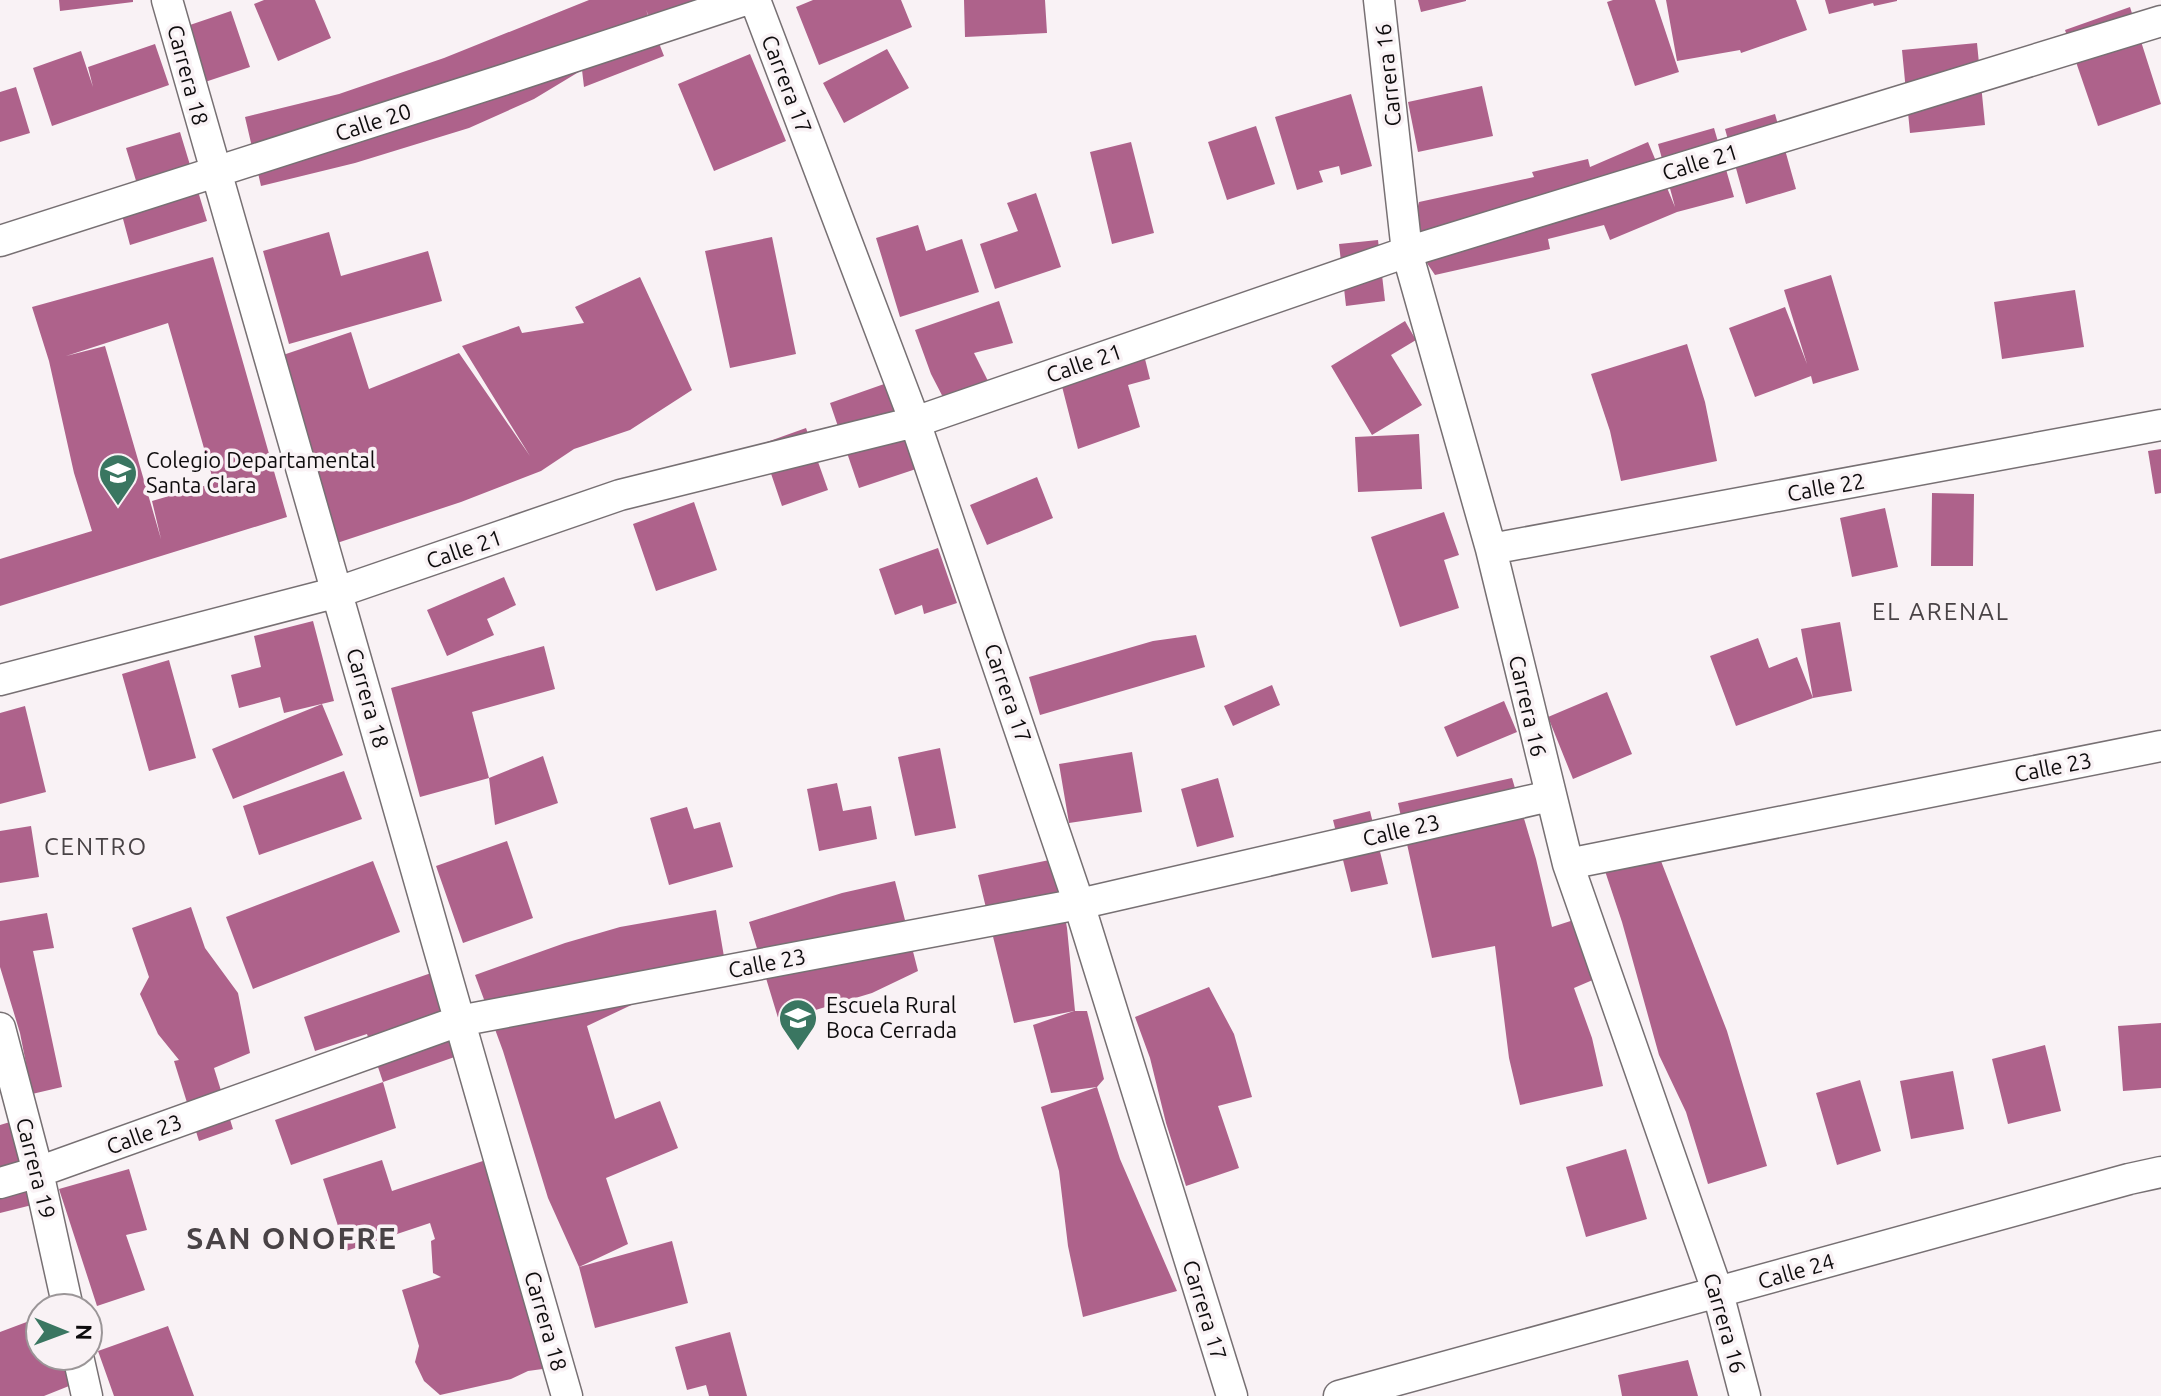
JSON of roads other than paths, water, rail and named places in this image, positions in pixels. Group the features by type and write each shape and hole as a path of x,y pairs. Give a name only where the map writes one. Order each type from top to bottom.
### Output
{"street":[{"name":"Carrera 18","path":"167,0 214,173 338,592 567,1396"},
{"name":"Calle 20","path":"0,241 745,0"},
{"name":"Carrera 17","path":"755,0 915,422 1079,904 1232,1396"},
{"name":"Carrera 16","path":"1379,0 1407,252 1491,549 1568,864 1718,1293 1745,1396"},
{"name":"Calle 21","path":"0,680 338,592 620,495 915,422 1407,252 2161,21"},
{"name":"Calle 22","path":"1491,549 2161,425"},
{"name":"Calle 23","path":"1568,864 2161,746"},
{"name":"Calle 23","path":"0,1183 459,1021 1079,904 1550,796"},
{"name":"Carrera 19","path":"0,1028 38,1172 64,1292"},
{"name":"Calle 24","path":"1339,1396 2161,1172"},
{"path":"82,1372 87,1396"}],"place":[{"name":"Colegio Departamental Santa Clara","path":"118,507"},
{"name":"Escuela Rural Boca Cerrada","path":"798,1052"}],"district":[{"name":"EL ARENAL","path":"1941,612"},
{"name":"CENTRO","path":"96,847"},
{"name":"SAN ONOFRE","path":"292,1239"}]}
